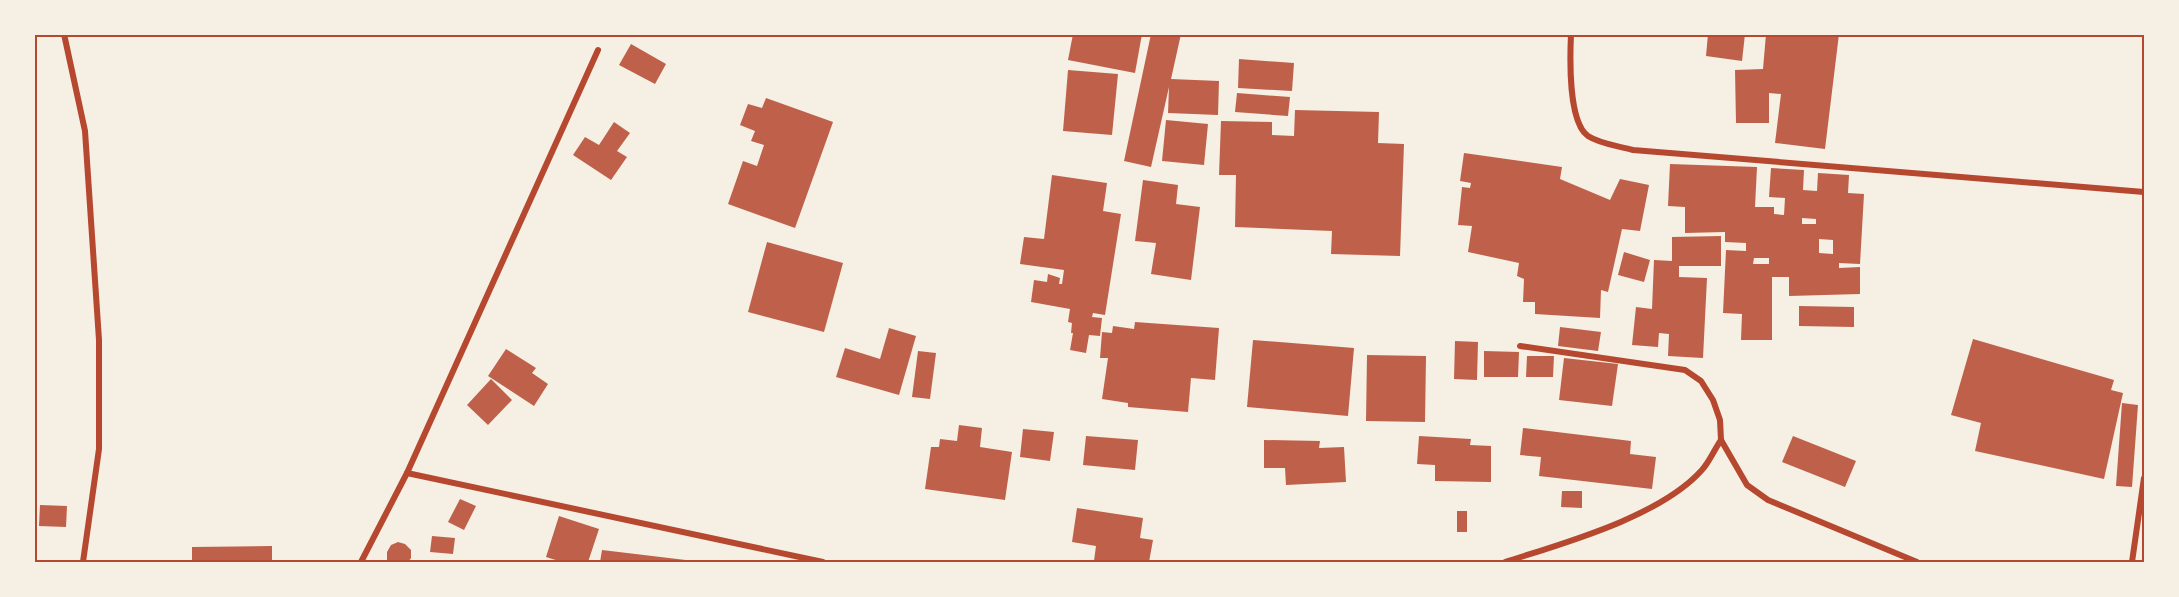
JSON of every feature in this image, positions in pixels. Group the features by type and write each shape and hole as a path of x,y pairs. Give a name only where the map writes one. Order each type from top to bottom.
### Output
{"street":[{"path":"64,34 85,131 99,340 99,449 83,562"},
{"path":"1571,34 1570,56 1577,117 1584,132 1602,142 1633,150 2145,192"},
{"path":"361,562 407,472 598,50"},
{"path":"1520,346 1684,370 1701,381 1713,400 1720,420 1721,440 1747,484 1768,500 1917,562"},
{"path":"1505,562 1620,522 1676,493 1702,471 1721,440"},
{"path":"407,472 822,562"},
{"path":"2132,562 2145,478"}],"building":[{"path":"1073,34 1142,34 1135,73 1068,60"},
{"path":"1151,34 1181,34 1171,79 1219,81 1218,115 1168,113 1169,87 1151,167 1124,161"},
{"path":"1708,34 1745,34 1742,61 1706,56"},
{"path":"1766,34 1839,34 1825,149 1775,143 1781,94 1769,93 1769,123 1736,123 1735,70 1763,69"},
{"path":"631,44 666,64 655,84 619,65"},
{"path":"1239,59 1294,63 1292,91 1238,88"},
{"path":"1068,70 1118,74 1112,135 1063,131"},
{"path":"1237,93 1290,97 1288,116 1235,112"},
{"path":"766,98 833,122 795,228 728,204 743,161 757,166 764,145 751,141 755,131 740,125 748,104 762,108"},
{"path":"1295,110 1379,112 1378,143 1404,144 1400,256 1331,254 1332,231 1235,227 1236,175 1219,175 1221,121 1272,122 1272,135 1294,136"},
{"path":"1166,120 1208,124 1204,165 1162,161"},
{"path":"614,122 630,133 617,151 627,157 611,180 573,155 585,137 599,145"},
{"path":"1464,153 1562,167 1560,179 1610,200 1620,179 1649,185 1640,231 1622,229 1608,292 1601,290 1600,318 1535,314 1535,302 1523,302 1524,279 1517,276 1519,263 1468,252 1472,226 1458,225 1462,187 1470,188 1471,183 1460,181"},
{"path":"1670,164 1757,167 1755,207 1774,207 1774,214 1784,215 1785,198 1769,197 1771,168 1804,170 1803,190 1817,191 1818,173 1849,175 1848,193 1864,194 1860,264 1839,263 1839,268 1860,267 1860,294 1789,296 1789,277 1772,277 1772,340 1741,340 1742,314 1723,313 1726,250 1746,251 1746,243 1725,242 1725,232 1685,233 1685,207 1668,206","holes":["1802,218 1816,219 1816,224 1802,224","1819,239 1833,240 1833,254 1819,253","1754,258 1769,258 1769,264 1753,264"]},
{"path":"1052,175 1107,183 1103,211 1121,214 1105,315 1093,313 1092,317 1102,318 1100,336 1089,335 1086,353 1070,350 1073,333 1071,333 1072,323 1068,322 1070,309 1031,302 1034,280 1047,282 1048,274 1060,278 1059,284 1062,284 1064,270 1020,264 1024,237 1044,239"},
{"path":"1143,180 1178,185 1176,204 1200,207 1191,280 1151,274 1156,243 1135,241"},
{"path":"1721,236 1721,266 1679,266 1679,277 1707,278 1703,358 1668,356 1669,334 1659,333 1658,347 1632,345 1636,307 1652,309 1654,260 1672,261 1672,237"},
{"path":"767,242 843,263 824,332 748,312"},
{"path":"1624,252 1650,260 1644,282 1618,275"},
{"path":"1799,306 1854,307 1854,327 1799,326"},
{"path":"1135,322 1219,328 1215,380 1191,378 1188,412 1128,407 1128,403 1102,399 1108,358 1100,358 1102,332 1112,333 1113,326 1134,329"},
{"path":"1560,327 1601,332 1598,351 1558,346"},
{"path":"889,328 916,336 899,395 836,377 845,348 880,359"},
{"path":"1973,339 2114,380 2111,390 2123,393 2104,479 1975,451 1981,423 1951,415"},
{"path":"1253,340 1354,348 1348,416 1247,407"},
{"path":"1455,341 1478,342 1477,380 1454,379"},
{"path":"506,349 536,368 532,373 548,384 534,406 488,376"},
{"path":"918,351 936,353 930,399 912,397"},
{"path":"1484,351 1519,352 1518,377 1484,377"},
{"path":"1367,355 1426,356 1425,422 1366,421"},
{"path":"1527,356 1554,356 1553,377 1526,377"},
{"path":"1564,358 1618,364 1612,406 1559,400"},
{"path":"491,379 512,400 488,425 467,405"},
{"path":"2122,403 2138,405 2132,487 2116,486"},
{"path":"959,425 982,428 980,447 1012,452 1005,500 925,489 931,447 939,447 940,439 957,441"},
{"path":"1523,428 1631,441 1630,454 1656,457 1652,489 1539,476 1541,457 1520,455"},
{"path":"1023,429 1054,432 1050,461 1020,457"},
{"path":"1086,436 1138,440 1135,470 1083,465"},
{"path":"1419,436 1471,439 1470,445 1491,446 1491,482 1435,481 1435,465 1417,464"},
{"path":"1793,436 1856,461 1845,487 1782,462"},
{"path":"1264,440 1320,441 1319,448 1344,447 1346,482 1286,485 1285,468 1264,468"},
{"path":"1562,491 1582,491 1582,508 1561,507"},
{"path":"460,499 476,506 464,530 448,522"},
{"path":"40,505 67,506 66,527 39,526"},
{"path":"1077,508 1143,518 1140,538 1153,540 1149,562 1094,561 1096,546 1072,542"},
{"path":"1457,511 1467,511 1467,532 1457,532"},
{"path":"559,516 599,529 588,562 562,562 546,557"},
{"path":"432,536 455,538 453,554 430,552"},
{"path":"398,542 405,544 411,550 411,558 408,562 389,562 387,560 387,552 391,545"},
{"path":"272,546 272,562 192,562 192,547"},
{"path":"602,550 694,561 694,562 600,562"}]}
